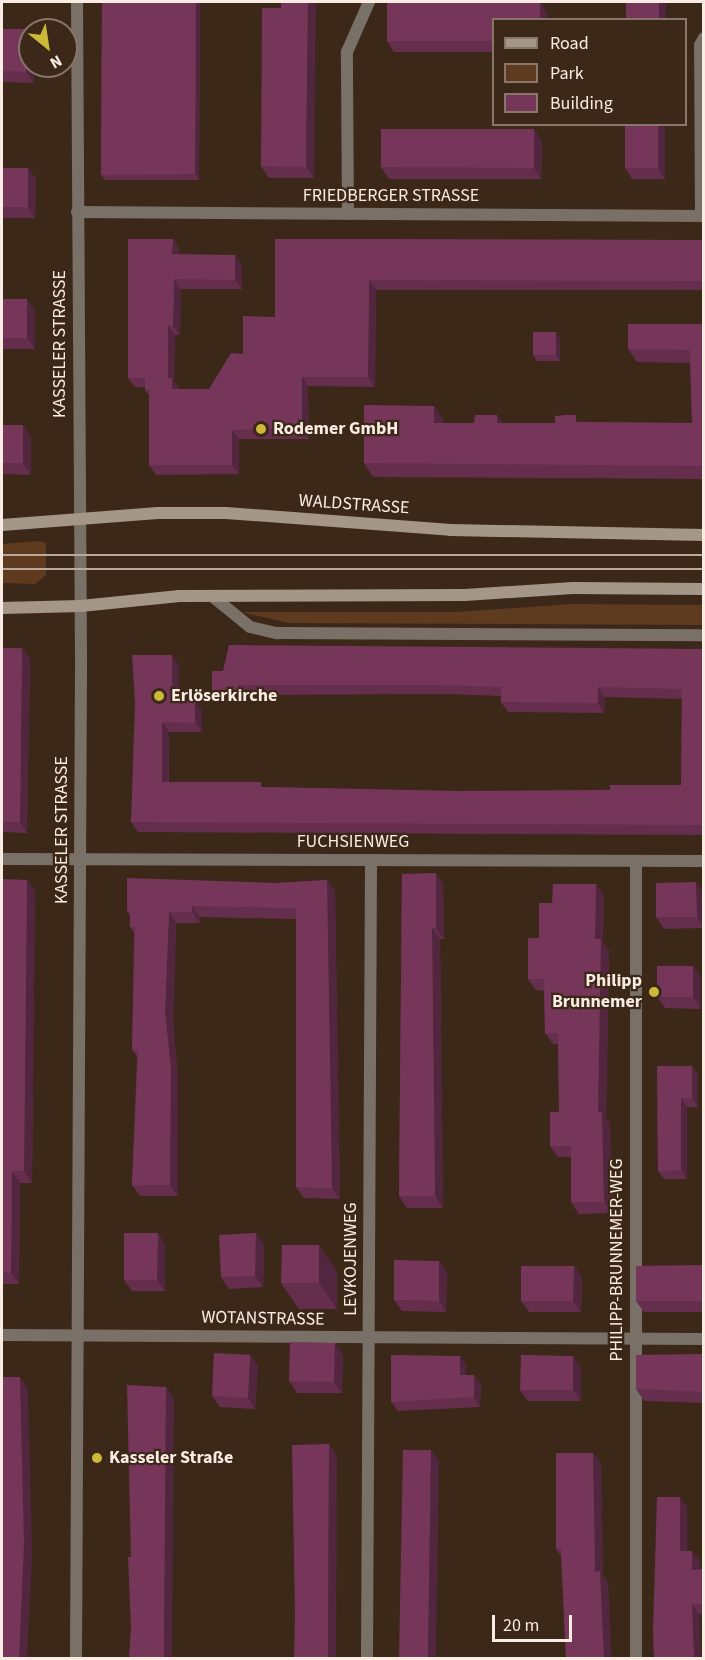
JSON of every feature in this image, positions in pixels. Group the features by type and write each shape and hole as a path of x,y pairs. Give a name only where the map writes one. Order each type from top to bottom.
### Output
{"main road":[{"name":"WALDSTRASSE","path":"2,525 80,519 226,513 450,530 704,535"},
{"path":"2,608 81,606 212,596 465,595 573,588 704,589"}],"street":[{"name":"KASSELER STRASSE","path":"76,1659 81,606 77,2"},
{"path":"348,214 347,52 369,2"},
{"path":"702,216 700,45 704,38"},
{"name":"FRIEDBERGER STRASSE","path":"77,212 702,216"},
{"path":"212,596 250,627 276,633 704,635"},
{"name":"FUCHSIENWEG","path":"2,860 704,861"},
{"name":"LEVKOJENWEG","path":"367,1659 371,860"},
{"name":"PHILIPP-BRUNNEMER-WEG","path":"636,861 634,1339 636,1659"},
{"name":"WOTANSTRASSE","path":"2,1335 704,1339"}],"green space":[{"path":"39,541 46,543 46,575 35,584 2,583 2,544"},
{"path":"571,604 703,605 704,625 288,623 241,612 456,612"}],"building":[{"path":"102,2 196,2 195,174 101,175"},
{"path":"281,2 308,2 306,167 261,166 262,8 281,8"},
{"path":"387,2 540,2 540,18 492,18 492,41 387,41"},
{"path":"626,2 659,2 659,18 626,18"},
{"path":"2,29 18,29 18,72 2,71"},
{"path":"625,126 658,126 658,168 625,168"},
{"path":"381,129 534,129 534,168 381,167"},
{"path":"2,168 28,168 28,207 2,207"},
{"path":"128,239 173,239 172,254 235,255 235,280 174,279 173,326 168,325 168,378 172,378 172,389 209,389 231,353 243,354 243,316 275,317 275,239 704,240 704,281 369,280 368,377 302,377 302,429 232,430 232,465 149,465 149,390 145,390 145,378 128,378"},
{"path":"2,299 27,299 27,338 2,338"},
{"path":"628,324 704,324 704,466 364,463 364,405 434,406 434,423 474,423 475,415 497,415 497,423 555,423 555,416 576,415 576,422 692,423 690,350 628,349"},
{"path":"533,332 556,332 556,355 533,355"},
{"path":"2,425 23,425 23,463 2,463"},
{"path":"229,645 704,649 704,825 131,822 135,703 132,655 172,655 172,701 195,701 195,723 162,722 162,782 261,782 261,787 455,791 610,790 610,785 681,785 682,689 598,687 598,703 501,702 501,687 440,685 238,685 238,692 212,691 212,671 223,671"},
{"path":"2,648 22,648 20,822 2,822"},
{"path":"436,873 436,928 432,928 435,1196 399,1196 402,874"},
{"path":"127,878 276,883 327,880 332,1188 296,1187 296,908 192,906 192,912 169,912 165,1011 171,1068 170,1185 132,1185 138,1050 132,1050 135,927 130,927 130,911 127,911"},
{"path":"2,879 27,880 24,1171 12,1171 11,1273 2,1272"},
{"path":"696,882 697,917 656,917 656,883"},
{"path":"553,884 596,884 595,939 601,939 598,1112 602,1112 604,1202 571,1202 571,1146 550,1146 550,1112 559,1112 558,1033 545,1033 544,979 528,979 528,938 539,938 539,903 552,903"},
{"path":"657,966 693,966 693,997 657,997"},
{"path":"657,1066 692,1066 692,1098 681,1098 681,1170 658,1171"},
{"path":"124,1233 158,1233 157,1280 124,1280"},
{"path":"256,1233 255,1276 221,1277 219,1235"},
{"path":"282,1245 319,1245 319,1283 281,1283"},
{"path":"394,1260 439,1261 439,1301 394,1300"},
{"path":"704,1265 704,1301 636,1301 636,1266"},
{"path":"521,1266 574,1266 573,1301 521,1301"},
{"path":"290,1342 335,1343 334,1382 289,1381"},
{"path":"214,1353 250,1355 248,1398 212,1396"},
{"path":"704,1354 704,1392 636,1389 636,1355"},
{"path":"391,1355 460,1356 460,1375 474,1375 474,1397 391,1402"},
{"path":"521,1355 573,1356 573,1390 520,1390"},
{"path":"2,1377 20,1377 24,1544 19,1659 2,1659"},
{"path":"127,1385 166,1387 164,1659 129,1659 131,1626 128,1557 131,1557"},
{"path":"329,1444 328,1659 294,1659 292,1445"},
{"path":"403,1450 431,1450 428,1659 399,1659"},
{"path":"556,1453 593,1453 595,1572 600,1571 604,1659 566,1659 561,1548 556,1549"},
{"path":"657,1497 680,1497 680,1551 692,1551 692,1570 704,1569 704,1604 692,1604 694,1659 654,1659"}],"tram line":[{"path":"2,555 704,555"},
{"path":"2,569 704,569"}],"place":[{"name":"Rodemer GmbH","path":"261,429"},
{"name":"Erlöserkirche","path":"159,696"},
{"name":"Philipp Brunnemer","path":"654,992"},
{"name":"Kasseler Straße","path":"97,1458"}]}
